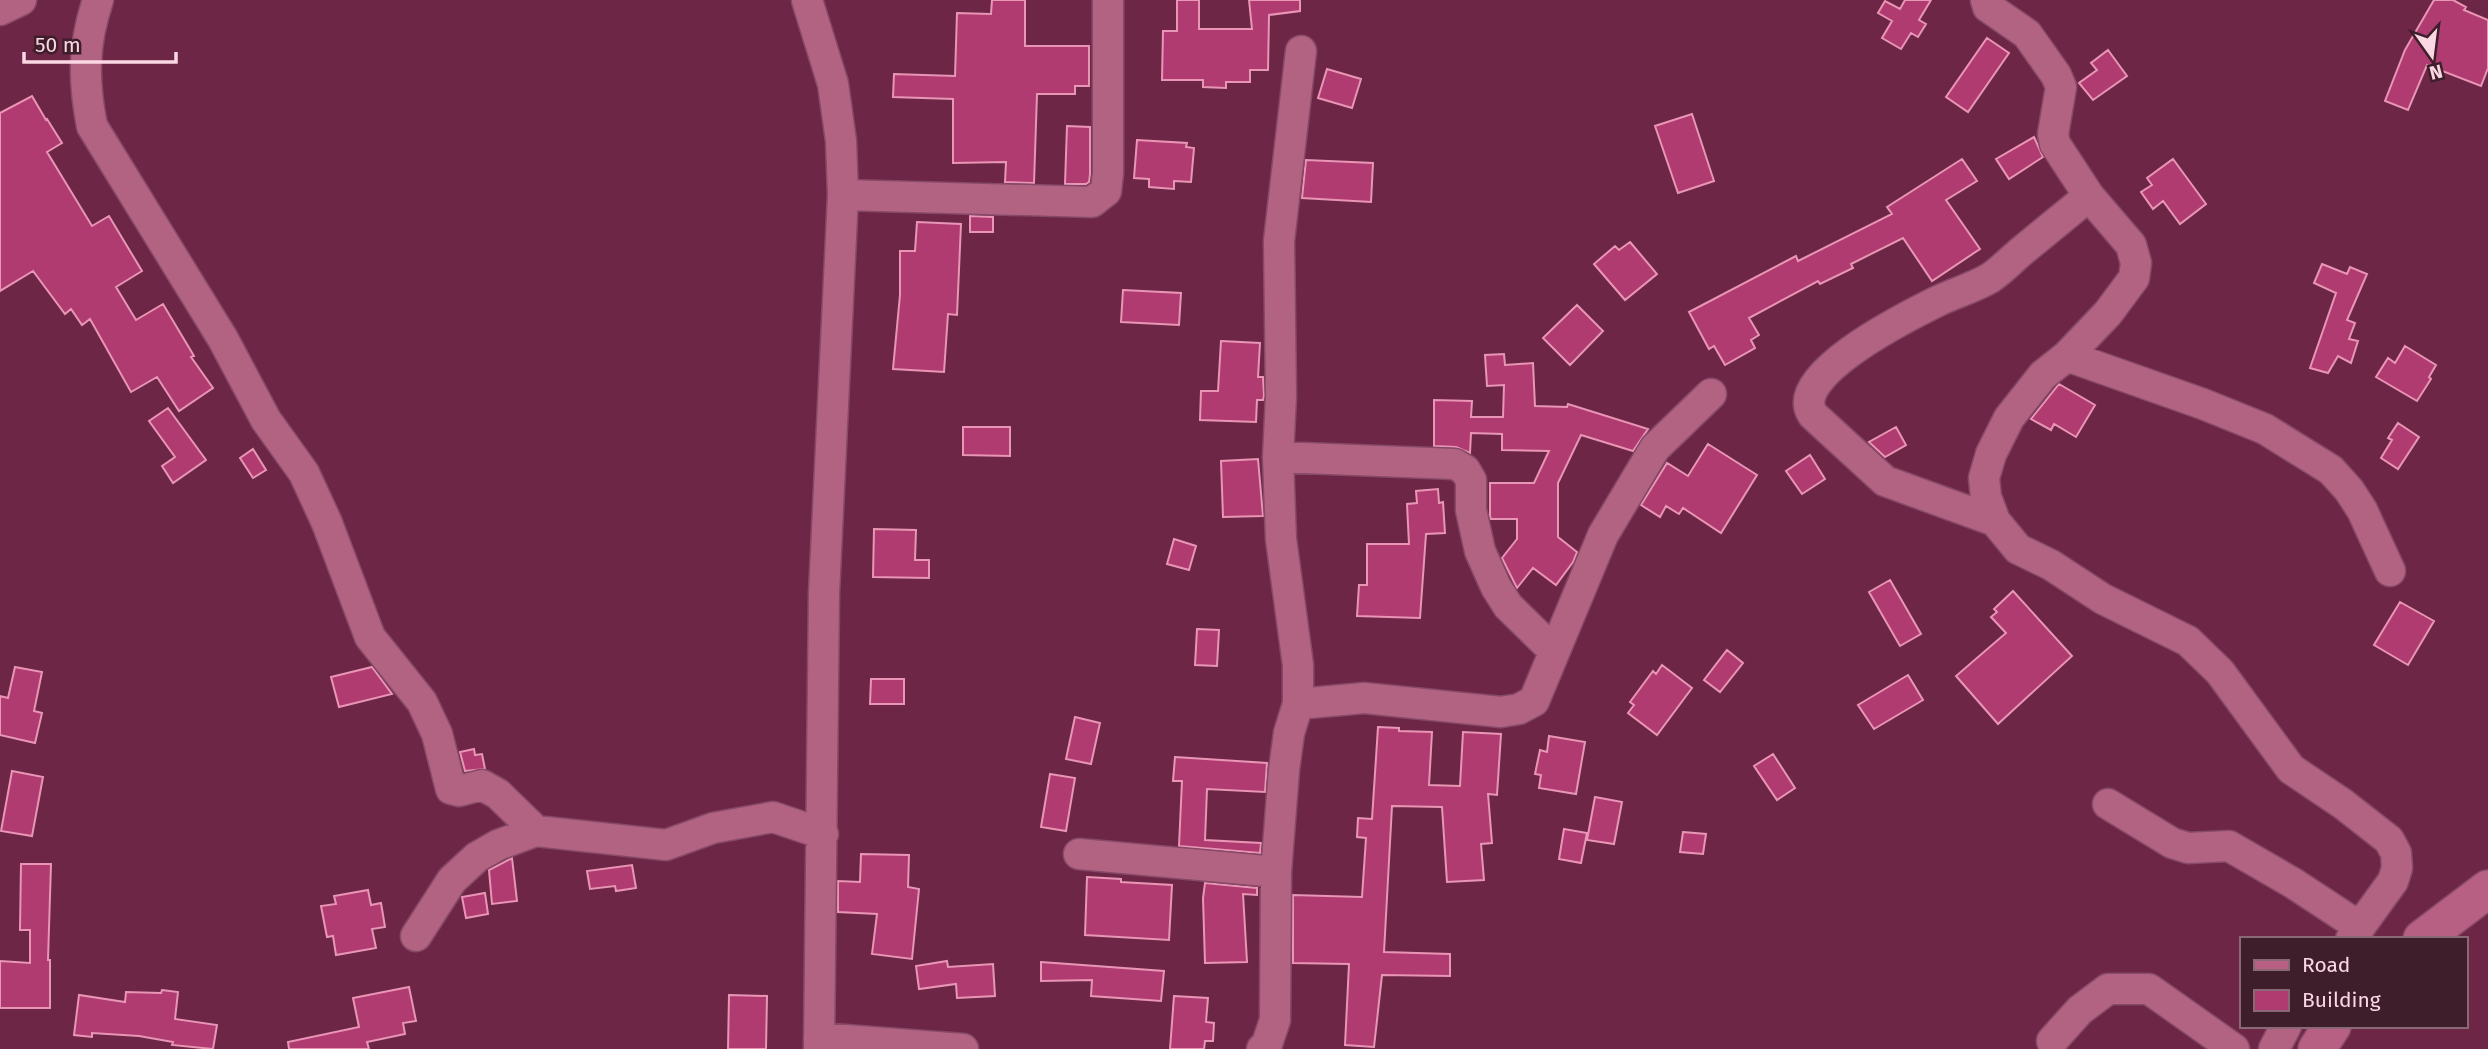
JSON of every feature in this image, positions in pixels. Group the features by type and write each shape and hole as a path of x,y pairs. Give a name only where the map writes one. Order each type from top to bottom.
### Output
{"main road":[{"path":"2425,937 2488,889"},
{"path":"2317,1049 2331,1028"}],"street":[{"path":"0,10 21,0"},
{"path":"98,0 85,53 85,89 92,126 223,339 266,420 304,473 327,523 370,637 422,702 437,734 451,789 458,791 482,785 498,794 536,831"},
{"path":"807,0 833,84 841,141 843,195 824,593 819,1044 964,1049"},
{"path":"843,195 1092,202 1106,191 1108,173 1108,0"},
{"path":"1986,0 1988,7 2027,34 2056,75 2061,87 2053,134 2055,144 2089,195 2131,246 2136,264 2134,278 2108,313 2067,356 2043,375 2009,418 1991,454 1984,478 1986,497 1995,521 2018,549 2050,565 2103,599 2188,641 2220,672 2291,769 2343,804 2389,840 2396,853 2397,868 2393,881 2356,933 2293,883 2229,846 2188,848 2172,843 2108,804"},
{"path":"1262,1049 1268,1044 1275,1020 1276,872 1284,770 1289,733 1298,704 1297,664 1281,539 1278,457 1282,396 1279,241 1301,51"},
{"path":"1995,521 1885,481 1813,415 1807,407 1808,395 1831,366 1893,324 1991,277 2089,195"},
{"path":"2067,356 2265,429 2331,470 2362,510 2390,571"},
{"path":"1298,704 1364,698 1501,712 1519,709 1535,701 1603,535 1655,448 1711,394"},
{"path":"1278,457 1455,464 1465,470 1471,480 1471,510 1480,551 1496,587 1508,606 1554,651"},
{"path":"416,936 452,880 477,857 498,845 536,831 557,831 575,836 666,845 713,828 773,817 823,834"},
{"path":"1079,854 1276,872"},
{"path":"2052,1041 2080,1010 2108,989 2148,989 2234,1049"},
{"path":"2274,1049 2285,1028"}],"building":[{"path":"992,0 1025,0 1025,46 1089,46 1089,86 1075,86 1075,94 1037,94 1034,183 1005,182 1006,162 953,163 953,99 893,97 894,74 955,76 957,13 991,14"},
{"path":"1177,0 1199,0 1199,29 1252,29 1249,0 1300,0 1300,11 1269,15 1268,70 1250,70 1250,82 1226,82 1226,88 1203,87 1203,80 1162,80 1163,31 1177,31"},
{"path":"1905,0 1931,0 1919,20 1926,24 1918,37 1911,33 1901,49 1882,38 1892,21 1878,13 1885,1 1900,9"},
{"path":"2434,0 2453,0 2466,7 2464,10 2488,20 2488,68 2481,86 2427,65 2408,110 2385,101 2405,50"},
{"path":"1987,38 2009,53 1968,112 1946,97"},
{"path":"2108,50 2127,76 2093,100 2079,83 2097,70 2091,63"},
{"path":"1327,69 1361,79 1352,108 1318,98"},
{"path":"32,96 62,143 47,152 92,226 109,216 142,271 116,287 136,320 163,304 194,356 191,357 213,388 179,411 157,377 131,392 90,319 82,325 71,309 65,314 33,271 0,291 0,113"},
{"path":"1692,114 1714,181 1678,193 1655,126"},
{"path":"1067,126 1090,127 1090,174 1086,184 1065,184"},
{"path":"2034,137 2043,157 2009,179 1996,159"},
{"path":"1137,140 1187,143 1186,147 1194,148 1191,182 1174,181 1174,189 1149,187 1149,179 1134,178"},
{"path":"1962,159 1977,181 1946,200 1980,249 1932,281 1903,238 1851,264 1853,268 1820,284 1818,281 1749,318 1759,335 1751,340 1755,348 1725,365 1714,346 1709,349 1689,312 1796,256 1798,261 1892,214 1887,207"},
{"path":"2173,159 2206,204 2180,224 2163,201 2153,209 2141,192 2152,185 2147,178"},
{"path":"1306,160 1373,163 1371,202 1302,198"},
{"path":"970,216 993,217 993,232 970,232"},
{"path":"917,222 961,224 957,315 948,314 944,372 893,369 900,295 900,251 915,251"},
{"path":"1630,242 1657,274 1625,300 1594,264 1615,246 1619,250"},
{"path":"2322,264 2347,274 2350,267 2367,274 2347,320 2355,323 2349,339 2358,341 2351,363 2338,356 2328,373 2310,368 2336,293 2314,283"},
{"path":"1123,290 1181,293 1179,325 1121,322"},
{"path":"1577,305 1603,331 1570,365 1543,338"},
{"path":"1221,341 1260,343 1258,377 1263,377 1264,396 1263,400 1257,400 1256,422 1200,420 1201,391 1218,391"},
{"path":"2405,346 2436,365 2429,377 2431,379 2417,401 2376,377 2388,358 2395,363"},
{"path":"1504,354 1505,365 1533,363 1535,406 1567,407 1568,404 1648,429 1633,451 1581,435 1558,483 1558,537 1577,552 1556,585 1533,568 1517,588 1502,558 1517,539 1517,519 1491,519 1490,516 1490,483 1534,483 1549,451 1502,450 1502,434 1471,433 1470,453 1456,447 1434,446 1434,400 1472,401 1471,417 1503,417 1504,385 1487,386 1485,355"},
{"path":"2059,384 2095,405 2076,437 2054,424 2051,430 2031,419"},
{"path":"168,408 206,460 173,483 162,466 175,457 149,421"},
{"path":"2398,423 2419,437 2398,469 2381,458 2392,440 2388,438"},
{"path":"963,427 1010,427 1010,456 963,455"},
{"path":"1896,427 1906,445 1885,457 1869,442"},
{"path":"1708,444 1757,475 1721,533 1683,508 1679,514 1666,506 1660,517 1641,505 1667,463 1688,476"},
{"path":"253,449 266,470 253,478 240,458"},
{"path":"1810,455 1825,479 1802,494 1786,471"},
{"path":"1258,459 1263,516 1223,517 1221,461"},
{"path":"1438,489 1439,503 1443,502 1445,533 1426,534 1420,618 1357,616 1359,585 1367,585 1367,544 1409,544 1407,504 1417,503 1416,491"},
{"path":"874,529 916,530 915,560 929,560 929,578 873,577"},
{"path":"1174,539 1196,546 1189,570 1167,564"},
{"path":"1890,580 1921,634 1900,646 1869,592"},
{"path":"2013,591 2072,656 1998,724 1956,676 2006,633 1991,617 1997,612 1994,609"},
{"path":"2400,602 2434,621 2408,665 2374,645"},
{"path":"1197,629 1219,630 1217,666 1195,665"},
{"path":"1727,650 1743,663 1720,692 1704,680"},
{"path":"1662,665 1692,688 1657,735 1628,713 1634,705 1630,702 1653,671 1656,674"},
{"path":"15,667 42,672 34,711 42,713 35,743 0,735 0,696 8,698"},
{"path":"372,667 392,694 339,707 331,677"},
{"path":"1908,675 1923,700 1874,729 1858,705"},
{"path":"871,679 904,679 904,704 870,704"},
{"path":"1075,717 1100,723 1091,764 1066,759"},
{"path":"1378,727 1432,732 1429,785 1460,786 1463,732 1501,734 1497,795 1488,794 1492,843 1481,844 1484,880 1447,882 1442,807 1392,806 1384,952 1450,954 1450,976 1382,975 1374,1047 1345,1045 1349,964 1293,963 1293,895 1362,897 1366,838 1357,837 1358,818 1372,819"},
{"path":"1549,736 1585,742 1576,794 1539,788 1541,775 1535,774 1540,750 1547,752"},
{"path":"474,749 475,755 482,754 485,769 465,771 460,752"},
{"path":"1773,754 1795,788 1777,800 1754,766"},
{"path":"1175,757 1267,763 1265,792 1207,789 1205,840 1261,843 1260,853 1179,846 1182,781 1173,781"},
{"path":"12,771 43,777 32,836 1,831"},
{"path":"1050,774 1075,778 1066,831 1041,827"},
{"path":"1595,797 1622,802 1614,844 1587,840"},
{"path":"1564,829 1587,833 1581,863 1559,859"},
{"path":"1683,832 1706,834 1703,854 1680,852"},
{"path":"861,854 909,855 908,887 919,889 912,959 872,954 877,914 838,912 838,881 860,882"},
{"path":"512,858 517,901 492,904 489,870"},
{"path":"21,864 51,864 48,960 50,1008 0,1008 0,961 30,963 30,930 20,930"},
{"path":"632,865 636,888 616,891 615,886 590,889 587,871"},
{"path":"1087,877 1172,885 1169,940 1085,935"},
{"path":"1205,883 1257,888 1257,895 1243,894 1247,962 1205,963"},
{"path":"368,890 371,905 381,903 385,927 372,929 376,948 336,955 333,936 327,937 321,906 336,904 334,896"},
{"path":"485,893 488,914 466,918 462,897"},
{"path":"947,961 948,967 993,964 995,996 957,998 956,984 919,989 916,966"},
{"path":"1041,962 1164,971 1161,1001 1091,996 1092,980 1041,981"},
{"path":"409,987 416,1021 403,1023 405,1034 367,1042 369,1049 289,1049 288,1042 359,1027 353,998"},
{"path":"162,990 178,992 175,1019 217,1025 213,1049 172,1045 173,1042 139,1036 92,1033 92,1037 74,1035 79,995 125,1002 126,992 161,993"},
{"path":"729,995 767,996 766,1049 728,1049"},
{"path":"1174,996 1208,998 1206,1022 1214,1023 1213,1041 1205,1041 1204,1049 1170,1049"}]}
